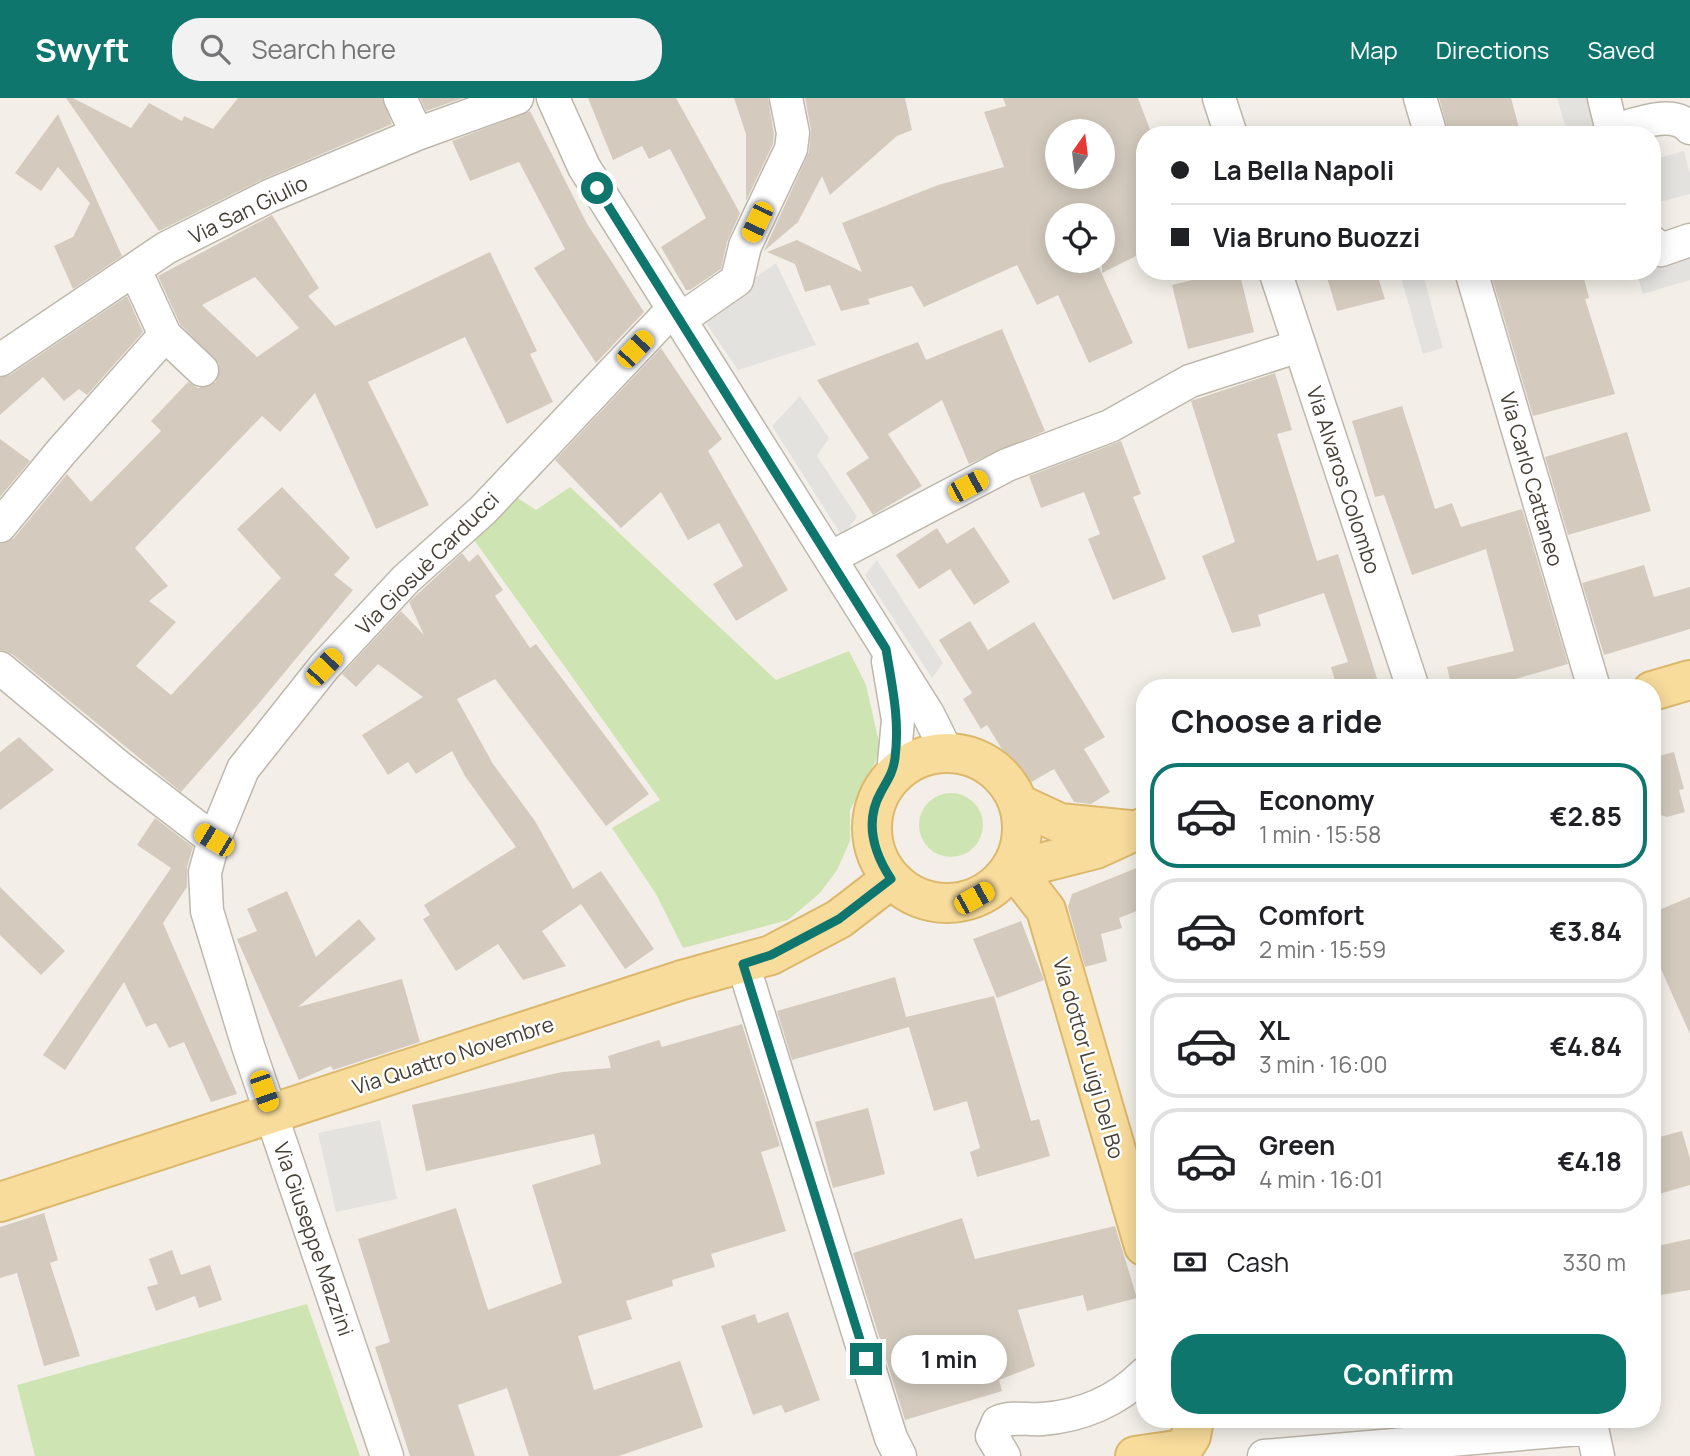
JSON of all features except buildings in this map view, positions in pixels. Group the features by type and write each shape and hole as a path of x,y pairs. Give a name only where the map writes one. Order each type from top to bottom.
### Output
{"main road":[{"path":"947,752 970,756 991,767 1008,783 1019,804 1023,826 1020,850 1009,871 994,887 974,898 952,903 919,897 891,879 879,860 872,838 872,816 880,794 893,775 909,763 928,755 947,752"},
{"path":"1019,804 1060,823 1136,829"},
{"path":"1009,871 1107,845 1136,830"},
{"name":"Via dottor Luigi Del Bo","path":"1046,910 1056,858"},
{"name":"Via dottor Luigi Del Bo","path":"1009,871 1021,879 1046,910 1136,1219"},
{"name":"Via Quattro Novembre","path":"0,1202 682,980 771,955 839,919 891,879"},
{"path":"1135,1456 1183,1449 1192,1428"}],"street":[{"path":"400,98 417,134"},
{"name":"Via San Giulio","path":"0,360 166,248 269,196 417,134 517,98"},
{"path":"554,98 584,167 928,714 947,752"},
{"name":"Via Giosuè Carducci","path":"214,840 243,769 324,667 406,579 483,510 677,314 737,280 745,246 791,149 793,133 786,98"},
{"path":"1219,98 1228,126"},
{"path":"1420,98 1428,126"},
{"path":"1604,98 1611,126"},
{"path":"1633,126 1651,120 1673,118 1690,128"},
{"path":"1661,250 1690,240"},
{"path":"135,270 166,335 202,370"},
{"name":"Via Alvaros Colombo","path":"1278,280 1410,679"},
{"name":"Via Carlo Cattaneo","path":"1474,280 1591,679"},
{"path":"0,526 61,452 166,335"},
{"path":"830,558 1007,465 1110,426 1190,381 1299,346"},
{"path":"886,649 898,720 893,775"},
{"path":"0,668 138,783 214,840"},
{"name":"Via Giuseppe Mazzini","path":"214,840 205,872 207,911 387,1456"},
{"path":"743,964 891,1438 900,1456"},
{"path":"1004,1456 992,1436 998,1422 1082,1412 1117,1397 1136,1381"},
{"path":"1264,1456 1593,1434"}],"green space":[{"path":"570,487 776,680 849,651 866,685 881,751 850,810 850,841 837,870 820,893 788,920 683,948 656,894 612,828 660,800 472,537 513,495 536,510"},
{"path":"951,793 969,799 977,807 983,825 977,843 969,851 951,857 933,851 925,843 919,825 925,807 933,799"},
{"path":"307,1304 360,1456 35,1456 17,1385"}],"shaded area":[{"path":"1557,98 1586,98 1594,126 1565,126"},
{"path":"1684,151 1690,174 1690,194 1661,202 1661,157"},
{"path":"1690,257 1690,280 1643,294 1639,280 1661,280 1661,265"},
{"path":"776,263 816,345 738,370 701,316"},
{"path":"1402,280 1424,280 1443,348 1423,354"},
{"path":"800,396 829,438 817,456 857,517 842,536 772,426"},
{"path":"877,560 943,663 932,678 865,575"},
{"path":"380,1120 397,1199 336,1212 318,1133"}],"route":[{"path":"597,188 886,649 898,720 893,775 880,794 872,816 872,838 879,860 891,879 839,919 771,955 743,964 866,1359"}]}
